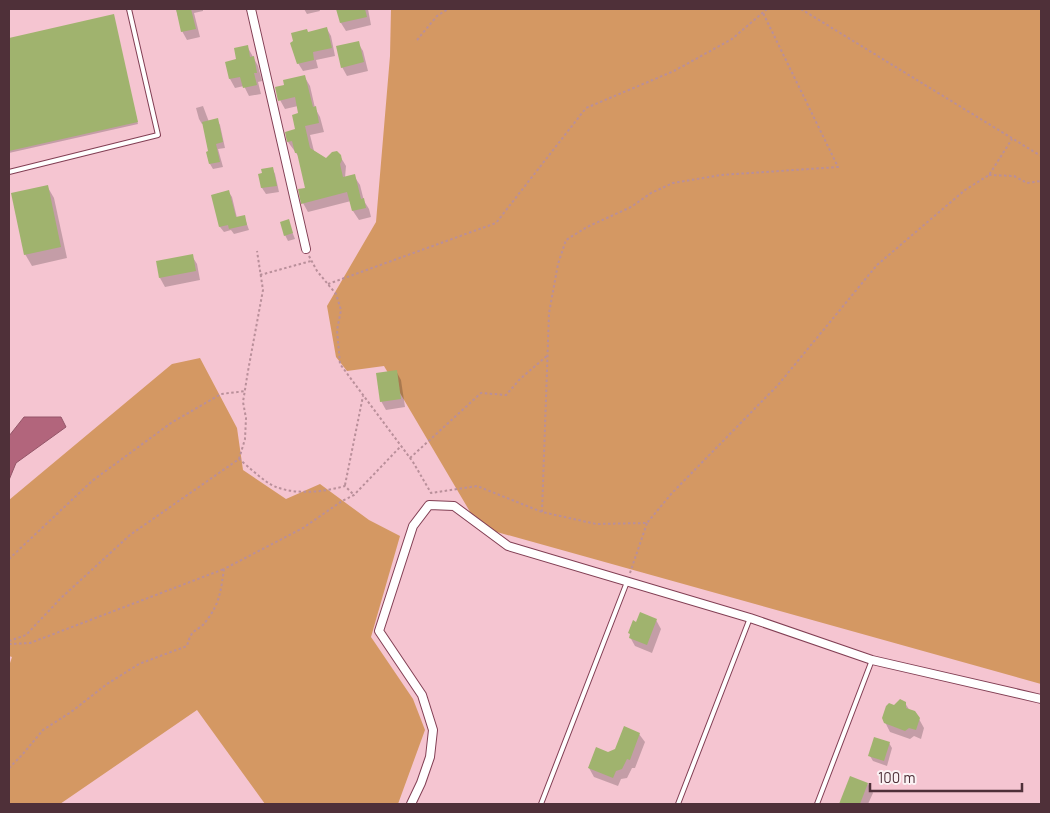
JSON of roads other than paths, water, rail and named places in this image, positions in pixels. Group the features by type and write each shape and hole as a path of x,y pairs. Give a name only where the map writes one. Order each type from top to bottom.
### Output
{"street":[{"path":"251,9 306,249"},
{"path":"411,804 430,757 433,730 422,695 379,631 413,526 429,505 454,506 508,546 750,618 872,660 1041,699"}],"lane":[{"path":"9,172 158,135 129,9"},
{"path":"541,804 627,582"},
{"path":"678,804 750,618"},
{"path":"816,804 872,660"}]}
